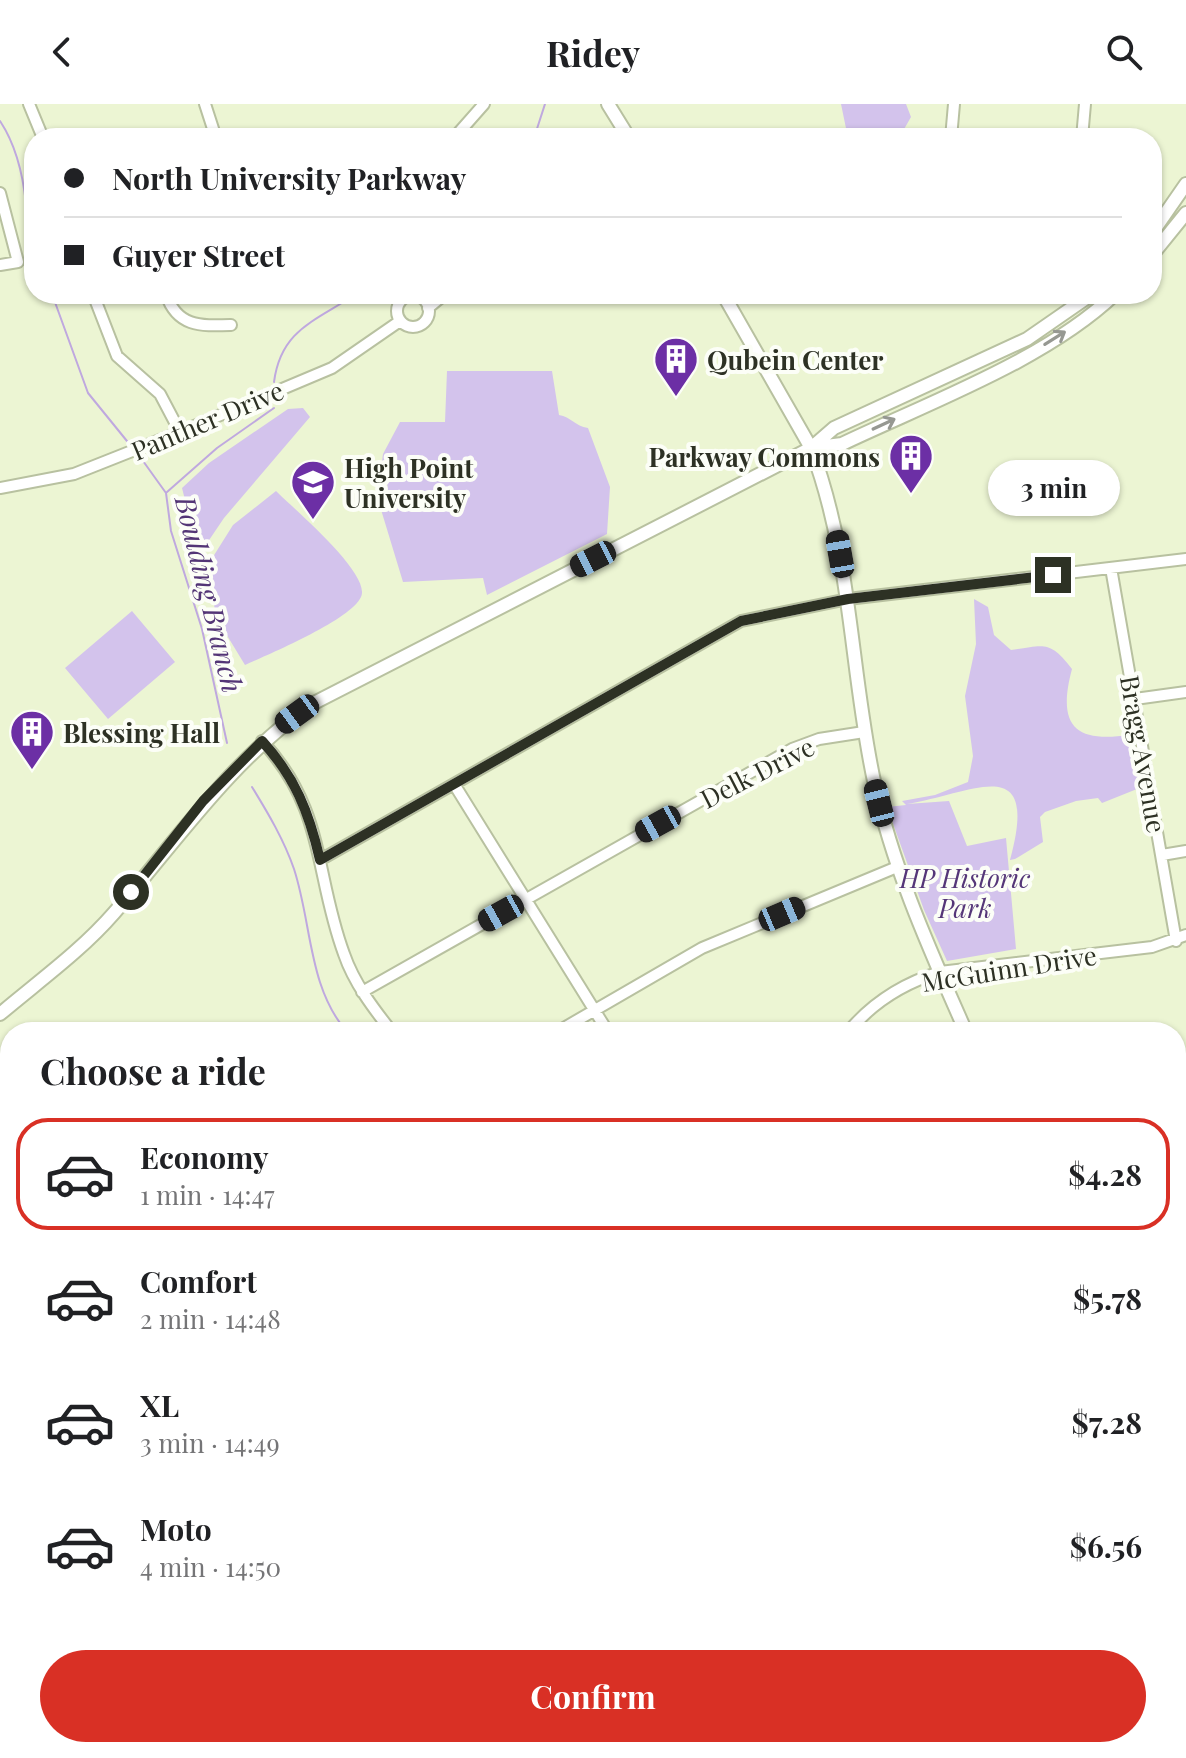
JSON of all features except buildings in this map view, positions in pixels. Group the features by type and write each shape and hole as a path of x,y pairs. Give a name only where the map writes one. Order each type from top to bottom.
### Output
{"main road":[{"path":"608,104 623,128"},
{"path":"1162,220 1186,184"},
{"path":"1162,243 1186,213 1183,207 1186,197"},
{"path":"1162,232 1169,223 1167,214"},
{"path":"729,304 811,448 831,505 848,599 864,732 897,867 962,1022"},
{"path":"0,1014 113,914 203,801 262,741 310,705 371,671 811,448 834,428 1027,339 1079,304"},
{"path":"811,448 842,444 1021,358 1104,304"}],"street":[{"path":"29,104 39,128"},
{"path":"205,104 213,128"},
{"path":"463,128 484,104"},
{"path":"952,128 954,104"},
{"path":"1083,128 1085,104"},
{"path":"0,193 18,262 0,265"},
{"path":"97,304 117,356 160,394 180,432"},
{"path":"170,304 184,322 200,326 231,325"},
{"path":"399,304 397,311 400,321 409,326 419,325 427,318 426,304"},
{"path":"428,308 433,304"},
{"name":"Panther Drive","path":"0,488 74,474 180,432 332,368 400,321"},
{"path":"320,860 741,621 848,599 1186,559"},
{"name":"Bragg Avenue","path":"1111,568 1162,855 1181,938"},
{"path":"1135,699 1186,692"},
{"name":"Delk Drive","path":"362,992 792,749 819,739 864,732"},
{"path":"262,741 281,762 301,795 338,939 362,992 384,1022"},
{"path":"454,784 601,1022"},
{"path":"1162,855 1186,851"},
{"path":"573,1022 702,948 897,867"},
{"name":"McGuinn Drive","path":"859,1022 893,992 915,979 940,972 1152,947 1181,938"}],"green space":[{"path":"841,104 906,104 911,117 905,128 846,128"},
{"path":"447,371 552,371 559,415 588,428 610,487 607,534 487,595 483,578 403,582 379,503 388,496 387,480 380,476 383,454 400,422 445,422"},
{"path":"303,408 310,417 224,518 199,555 182,488 209,463 288,409"},
{"path":"276,491 341,555 360,582 362,593 358,602 330,623 245,665 217,619 206,568 233,525"},
{"name":"HP Historic Park","path":"974,599 988,607 994,635 1011,650 1045,647 1064,659 1072,669 1067,704 1074,726 1095,736 1129,735 1139,753 1142,777 1137,789 1102,803 1098,798 1076,801 1045,812 1040,817 1043,842 1010,860 1017,826 1016,803 1008,791 995,787 977,788 907,804 949,801 967,846 1006,838 1016,949 947,961 924,910 887,807 906,805 902,801 935,795 968,782 973,756 965,696 976,644"},
{"path":"132,611 175,662 108,719 65,668"}],"waterway":[{"path":"537,128 545,104"},
{"name":"Boulding Branch","path":"0,121 14,150 24,191"},
{"name":"Boulding Branch","path":"56,304 88,393 131,446"},
{"path":"274,382 278,364 292,338 340,304"},
{"path":"167,492 217,448 274,408"},
{"name":"Boulding Branch","path":"138,454 166,493 171,531 202,629 227,743"},
{"name":"Boulding Branch","path":"252,787 290,858 318,975 340,1022"}],"place":[{"name":"Qubein Center","path":"676,398"},
{"name":"Parkway Commons","path":"911,495"},
{"name":"High Point University","path":"313,521"},
{"name":"Blessing Hall","path":"32,771"}],"route":[{"path":"131,892 203,801 262,741 281,762 301,795 320,860 741,621 848,599 1053,575"}]}
